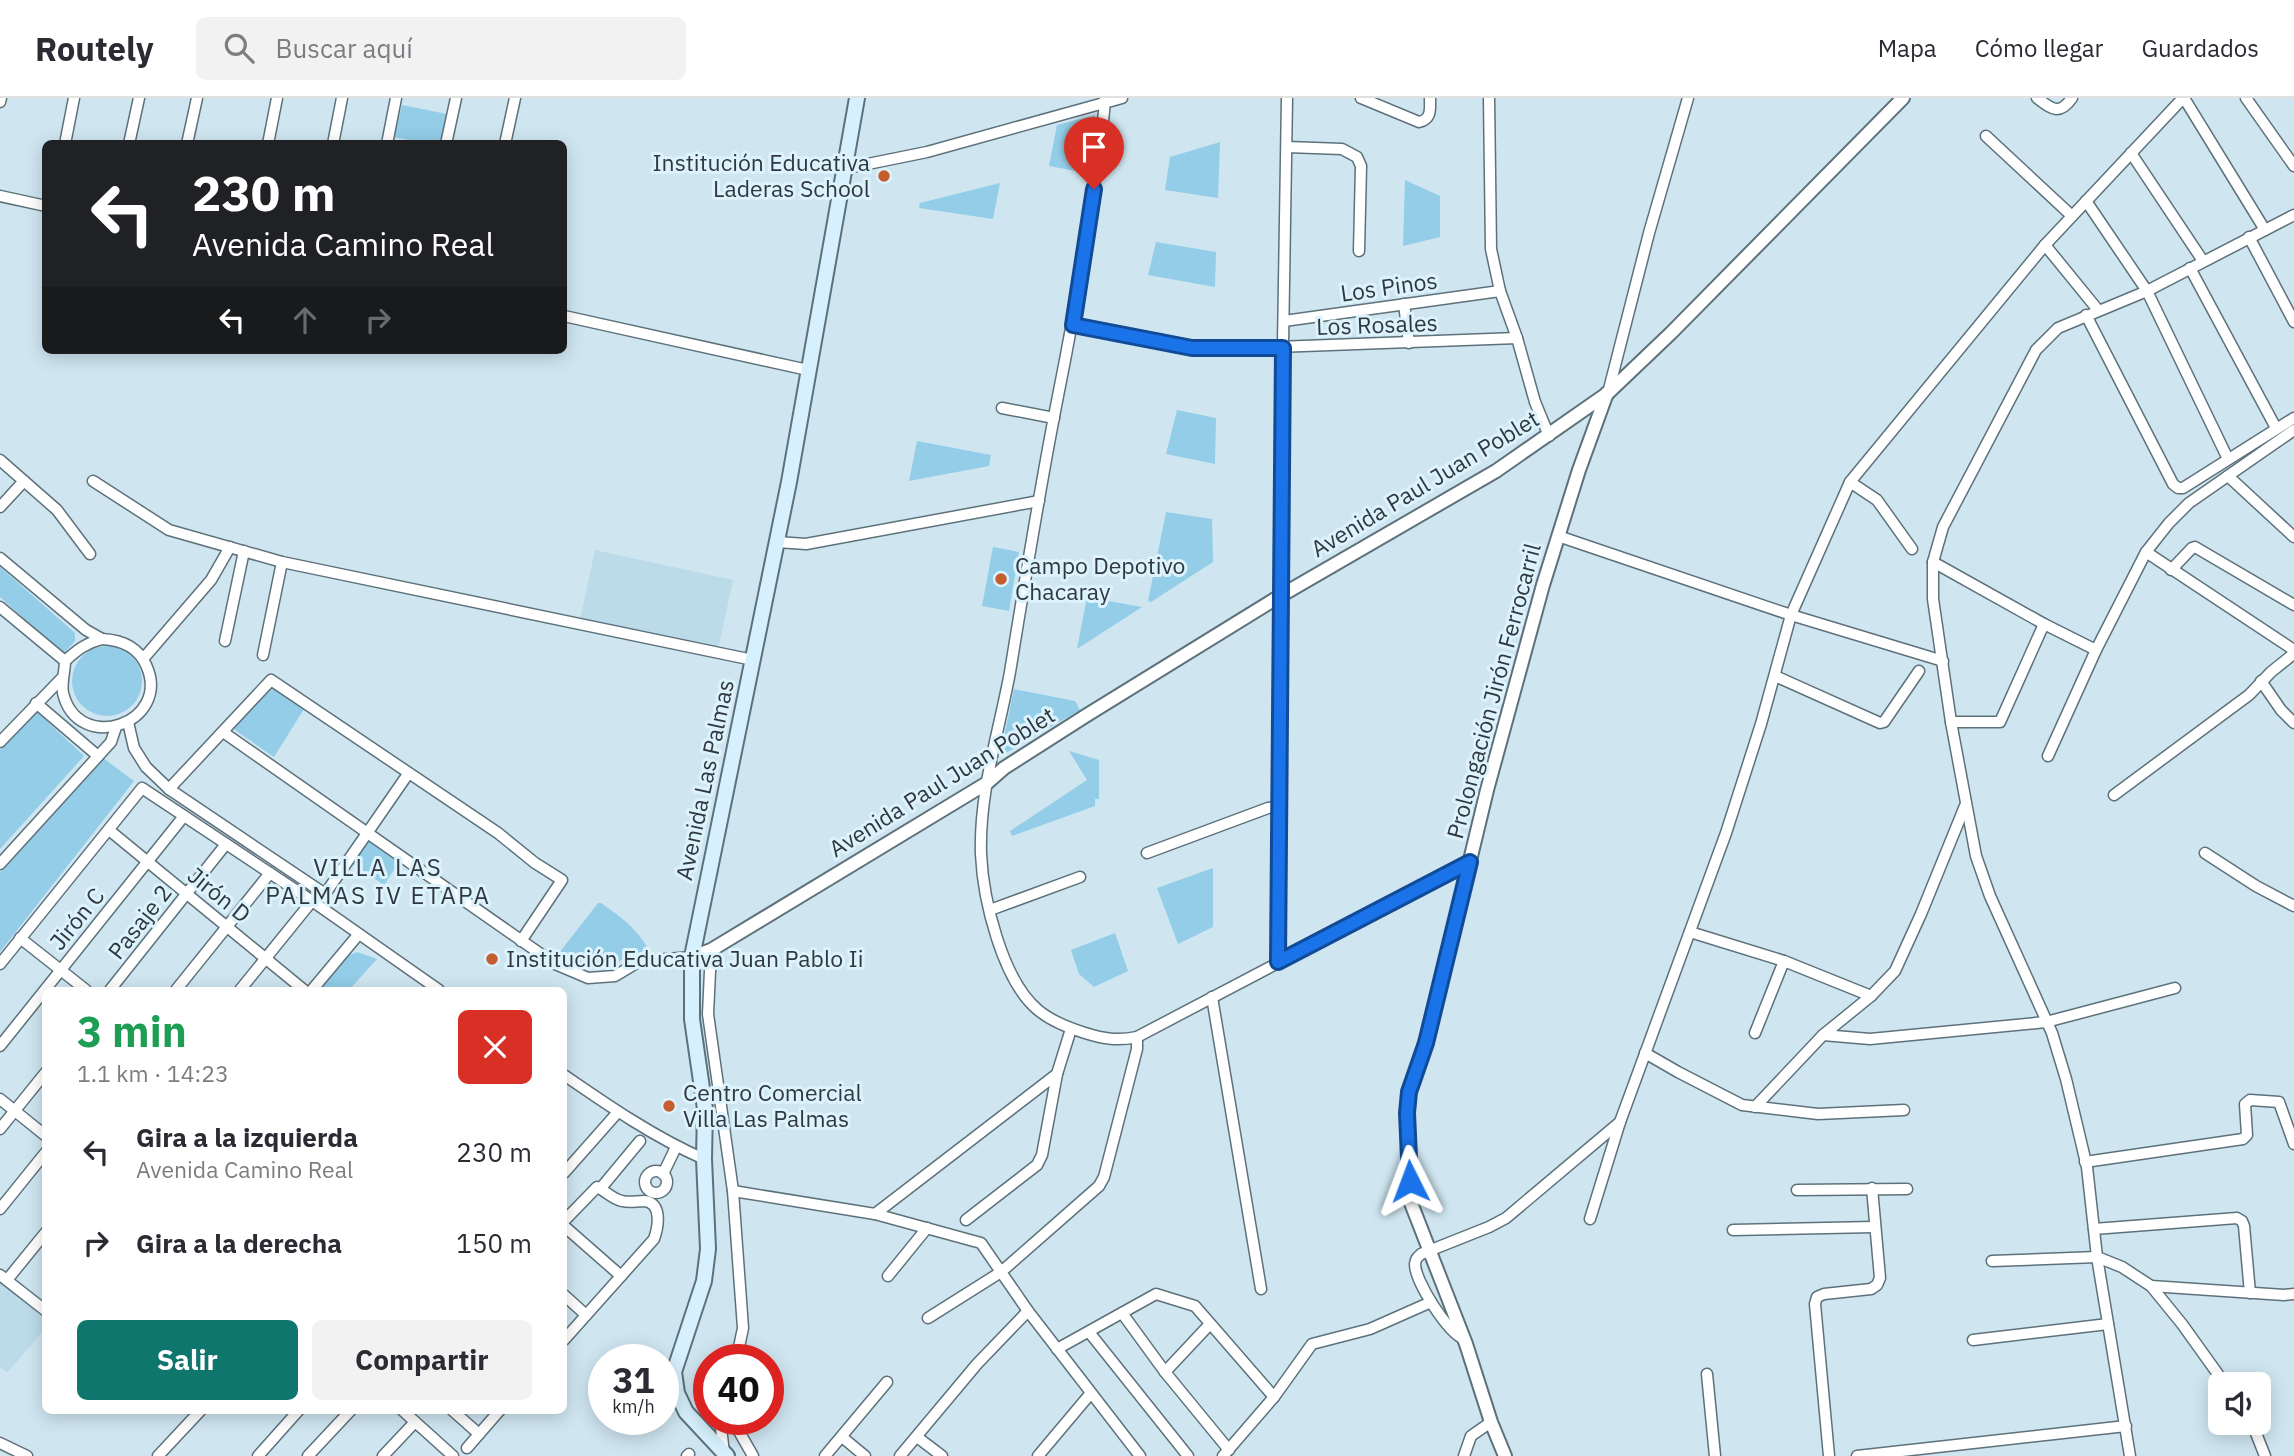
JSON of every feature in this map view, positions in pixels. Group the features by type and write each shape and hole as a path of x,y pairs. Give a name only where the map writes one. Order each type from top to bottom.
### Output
{"main road":[{"name":"Avenida Las Palmas","path":"726,1455 687,1412 677,1393 674,1372 704,1281 708,1249 705,1109 692,1018 692,957 777,542 857,98"}],"street":[{"path":"66,140 74,98"},
{"path":"130,140 139,98"},
{"path":"188,140 197,98"},
{"path":"269,140 277,98"},
{"path":"334,140 342,98"},
{"path":"388,140 396,98"},
{"path":"447,140 456,98"},
{"path":"506,140 515,98"},
{"path":"843,169 927,152 1122,98"},
{"path":"1278,962 1287,98"},
{"path":"1361,98 1419,122 1429,115 1430,98"},
{"path":"1489,98 1491,249 1500,291 1535,402 1549,436"},
{"name":"Prolongación Jirón Ferrocarril","path":"1506,1456 1411,1203 1407,1113 1409,1092 1426,1043 1492,769 1559,536 1608,393 1649,233 1688,98"},
{"name":"Avenida Paul Juan Poblet","path":"692,957 711,950 987,783 1004,768 1087,715 1280,596 1496,471 1549,436 1608,393 1671,333 1903,98"},
{"path":"2037,98 2052,109 2059,110 2072,98"},
{"path":"1590,1219 1620,1122 1726,833 1791,615 1850,482 2045,245 2183,98 2265,230"},
{"path":"2246,98 2294,166"},
{"path":"1105,101 1073,325 982,820 981,856 990,910 1008,966 1023,993 1038,1010 1072,1029 1118,1041 1137,1037 1470,862"},
{"path":"1986,136 2072,216"},
{"path":"1287,147 1342,149 1357,156 1361,166 1359,251"},
{"path":"2131,153 2203,261"},
{"path":"0,196 42,205"},
{"path":"2086,201 2147,291 2228,459"},
{"path":"2130,1456 2097,1257 2085,1162 2066,1079 2046,1022 1990,896 1976,856 1965,806 1942,661 1933,599 1933,562 1942,527 2036,350 2058,328 2147,291 2294,215"},
{"path":"2249,237 2294,322"},
{"path":"2045,245 2098,310"},
{"path":"2190,268 2276,428"},
{"name":"Los Pinos","path":"1284,320 1500,291"},
{"path":"1405,304 1409,343"},
{"path":"2086,315 2173,484 2178,488 2183,488 2294,418"},
{"path":"567,317 808,370"},
{"name":"Los Rosales","path":"1073,325 1192,348 1283,348 1517,338"},
{"path":"1002,408 1054,418"},
{"path":"1577,415 1585,417 1594,431"},
{"path":"2048,756 2096,650 2146,552 2189,503 2294,430"},
{"path":"0,460 57,510 90,554"},
{"path":"2228,476 2294,537"},
{"path":"0,507 24,481"},
{"path":"93,481 169,530 282,562 753,660"},
{"path":"1850,482 1877,500 1912,549"},
{"path":"777,542 806,544 1040,501"},
{"path":"1559,536 1791,615 1942,661"},
{"path":"143,659 211,580 229,547"},
{"path":"2171,570 2195,547 2294,605"},
{"path":"225,641 244,551"},
{"path":"2113,795 2249,695 2291,656 2292,648 2146,552"},
{"path":"0,558 86,629 102,639"},
{"path":"263,655 282,562"},
{"path":"1933,562 2043,624 2096,650"},
{"path":"2,613 65,661"},
{"path":"1951,722 2000,722 2043,624"},
{"path":"114,639 125,643 143,659 150,682 149,694 137,715 128,722 117,727 93,726 82,720 66,702 62,691 65,661 90,642 114,639"},
{"path":"1775,676 1880,723 1884,722 1919,671"},
{"path":"0,742 62,678"},
{"path":"169,789 271,680 498,833 535,863 562,880 521,941"},
{"path":"2261,681 2281,710 2294,723"},
{"path":"36,703 98,757"},
{"path":"128,722 134,748 146,767 169,789 325,894 408,774"},
{"path":"0,864 111,742 117,727"},
{"path":"223,732 555,964 588,978 615,976 640,961 692,957"},
{"path":"111,742 134,748"},
{"path":"0,964 142,788 312,901 435,987"},
{"path":"1755,1107 1823,1035 1871,996 1895,971 1965,806"},
{"path":"1147,853 1268,808 1278,807"},
{"name":"Jirón C","path":"47,987 184,816"},
{"name":"Jirón D","path":"109,830 300,987"},
{"name":"Pasaje 2","path":"112,987 226,844"},
{"path":"2205,853 2256,886 2294,906"},
{"path":"178,987 270,873"},
{"path":"990,910 1080,877"},
{"path":"243,987 312,901"},
{"path":"1690,932 1784,961 1871,996"},
{"path":"315,987 358,935"},
{"path":"20,938 82,987"},
{"path":"711,950 708,1014 733,1191 743,1328 740,1344"},
{"path":"1755,1033 1784,961"},
{"path":"1823,1035 1870,1039 2046,1022 2175,988"},
{"name":"Jirón C","path":"0,1046 42,994"},
{"path":"1212,996 1261,1289"},
{"path":"966,1220 1037,1165 1042,1155 1057,1074 1072,1029"},
{"path":"928,1318 1001,1272 1099,1186 1104,1177 1138,1049 1137,1037"},
{"path":"1645,1053 1727,1098 1755,1107 1818,1114 1904,1110"},
{"path":"875,1214 1057,1074"},
{"path":"0,1129 42,1077"},
{"path":"567,1077 676,1147 704,1159"},
{"path":"0,1099 42,1133"},
{"path":"2085,1162 2243,1139 2247,1136 2245,1104 2250,1100 2279,1102 2294,1144"},
{"path":"567,1170 618,1112"},
{"path":"705,1126 722,1122"},
{"path":"1464,1339 1451,1331 1431,1302 1415,1266 1419,1256 1489,1227 1506,1217 1620,1122"},
{"path":"601,1188 640,1141"},
{"path":"663,1174 676,1147"},
{"path":"0,1209 42,1157"},
{"path":"567,1221 597,1187 618,1200 633,1203 651,1197 662,1192 667,1180 657,1171 648,1175 645,1184 651,1197 655,1207 658,1220 654,1239 567,1337"},
{"path":"1829,1456 1815,1304 1818,1297 1824,1294 1871,1289 1877,1285 1880,1278 1871,1188"},
{"path":"1797,1190 1907,1189"},
{"path":"733,1191 875,1214 981,1243 1056,1349 1140,1456"},
{"path":"2094,1230 2237,1218 2244,1226 2250,1293"},
{"path":"567,1227 621,1276"},
{"path":"1733,1230 1874,1227"},
{"path":"888,1276 927,1228"},
{"path":"42,1237 4,1277 42,1308"},
{"path":"1992,1261 2097,1257 2122,1267 2151,1286 2216,1372"},
{"path":"2151,1286 2294,1294"},
{"path":"1056,1349 1156,1294 1195,1306 1274,1397"},
{"path":"567,1299 586,1315"},
{"path":"1122,1313 1226,1453 1274,1397 1312,1344 1370,1329 1431,1302"},
{"path":"900,1456 977,1364 1028,1311"},
{"path":"1166,1372 1210,1324"},
{"path":"1973,1340 2108,1324"},
{"path":"1089,1332 1188,1456"},
{"path":"1707,1374 1715,1456"},
{"path":"825,1456 887,1382"},
{"path":"1038,1456 1091,1394"},
{"path":"158,1456 197,1414"},
{"path":"258,1456 295,1414"},
{"path":"308,1456 347,1414"},
{"path":"406,1414 453,1456"},
{"path":"456,1414 479,1434"},
{"path":"467,1448 496,1414"},
{"path":"383,1456 415,1422"},
{"path":"1464,1456 1471,1436 1491,1422"},
{"path":"1857,1456 2126,1426"},
{"path":"723,1435 726,1455"},
{"path":"741,1435 753,1456"},
{"path":"2257,1435 2265,1456"},
{"path":"842,1437 865,1456"},
{"path":"917,1437 942,1456"},
{"path":"0,1443 27,1456"}],"shaded area":[{"path":"402,105 447,114 441,140 394,137"},
{"path":"1095,115 1087,173 1049,166 1057,125"},
{"path":"1220,142 1218,198 1165,190 1170,157"},
{"path":"1405,180 1440,196 1440,237 1403,246"},
{"path":"1000,183 993,219 919,208 920,203"},
{"path":"1156,242 1216,252 1215,287 1148,275"},
{"path":"1177,410 1216,418 1215,464 1166,454"},
{"path":"917,441 991,455 989,466 909,481"},
{"path":"1166,512 1212,519 1213,562 1151,602 1148,601"},
{"name":"Campo Depotivo Chacaray","path":"993,547 1019,552 1009,611 982,606"},
{"path":"595,550 733,580 719,645 714,649 580,620"},
{"path":"0,567 75,633 75,641 65,652 60,651 0,597"},
{"path":"1087,597 1142,607 1077,649"},
{"path":"107,646 132,656 142,681 132,706 107,716 82,706 72,681 82,656"},
{"path":"271,686 304,709 274,757 232,728"},
{"path":"1014,689 1075,701 1080,710 1004,754 1001,751"},
{"path":"36,711 84,756 0,849 0,750"},
{"path":"1069,751 1099,760 1099,799 1095,799 1095,806 1012,836 1010,831 1087,780"},
{"path":"103,758 134,781 0,952 0,872"},
{"path":"369,841 399,862 384,885 353,864"},
{"path":"1213,868 1213,927 1178,944 1157,888"},
{"path":"598,903 628,923 648,949 604,966 594,967 572,961 559,953"},
{"path":"1115,933 1128,971 1094,987 1079,974 1071,950"},
{"path":"357,952 377,959 352,987 320,987 345,957"},
{"path":"0,1282 42,1317 42,1332 7,1373 0,1367"}],"place":[{"name":"Institución Educativa Laderas School","path":"884,176"},
{"name":"Campo Depotivo Chacaray","path":"1001,579"},
{"name":"Institución Educativa Juan Pablo Ii","path":"492,959"},
{"name":"Centro Comercial Villa Las Palmas","path":"669,1106"}],"district":[{"name":"VILLA LAS PALMAS IV ETAPA","path":"378,882"}],"route":[{"path":"1094,189 1073,325 1192,348 1283,348 1278,962 1470,862 1437,988 1426,1043 1409,1092 1407,1113 1410,1181"}]}
